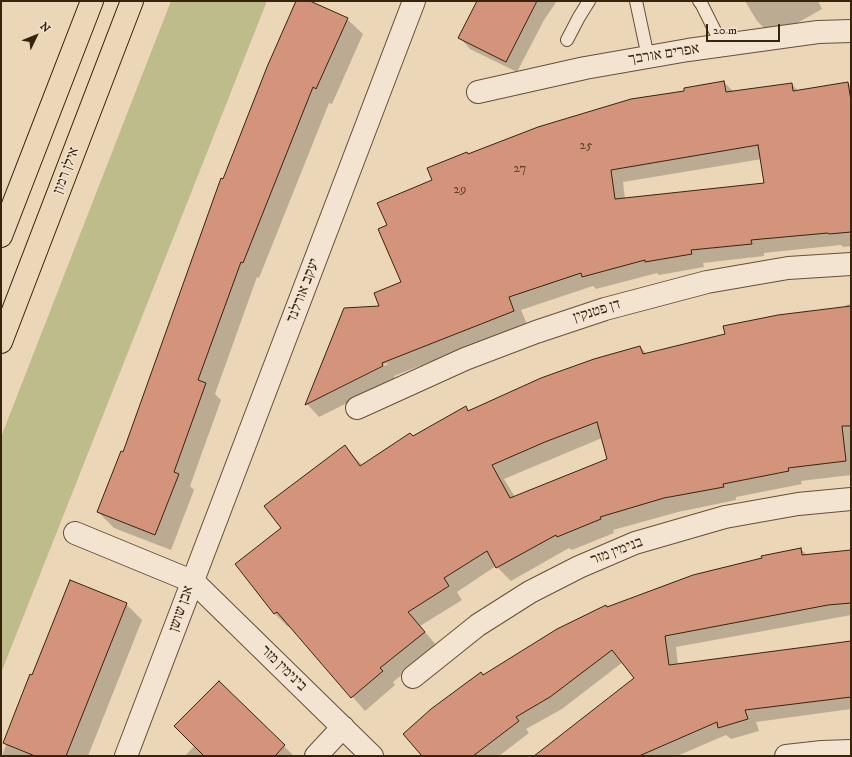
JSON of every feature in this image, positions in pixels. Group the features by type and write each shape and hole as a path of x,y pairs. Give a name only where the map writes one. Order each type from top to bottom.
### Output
{"main road":[{"path":"1,236 92,1"},
{"name":"אילן רמון","path":"1,342 132,1"}],"street":[{"name":"יעקב אורלנד","path":"194,582 410,2"},
{"name":"אפרים אורבך","path":"478,92 585,68 648,57 818,32 851,30"},
{"name":"דן פטנקין","path":"357,408 465,359 536,332 605,309 707,282 788,268 851,264"},
{"name":"בנימין מזר","path":"413,676 478,625 530,592 579,567 635,543 725,517 798,504 851,499"},
{"name":"אבן שושן","path":"75,533 194,582 126,756"},
{"name":"בינימין מזר","path":"194,582 372,756"},
{"path":"316,756 343,728"},
{"path":"786,756 822,752 851,751"}],"lane":[{"path":"567,40 578,17 589,1"},
{"path":"636,1 648,57"},
{"path":"698,1 702,5 722,45"}],"shaded area":[{"path":"171,1 267,1 1,673 1,437"}],"building":[{"path":"296,1 310,1 348,18 316,89 313,87 243,263 241,262 198,380 206,383 174,472 179,474 155,535 97,512 121,451 123,452 221,178 223,179 267,67"},
{"path":"477,1 537,1 506,62 458,38"},
{"path":"724,81 726,92 792,83 793,91 848,82 851,101 851,232 751,240 752,244 691,250 692,254 645,262 645,260 582,277 581,273 509,297 514,311 382,363 383,366 305,405 344,308 379,306 374,293 401,282 378,229 387,225 377,203 432,180 427,168 467,152 468,154 538,127 631,99 684,91 684,88","holes":["758,145 764,183 615,199 611,170"]},
{"path":"851,306 851,426 842,426 846,461 788,468 789,471 723,484 724,487 664,498 600,517 601,519 557,537 556,535 496,568 487,551 444,578 449,586 408,612 425,632 380,668 383,671 351,698 277,612 274,614 235,564 281,528 264,506 345,445 360,466 410,433 413,436 466,406 468,411 541,378 594,359 640,346 643,354 725,334 723,326 778,315","holes":["597,422 607,459 510,498 492,465"]},
{"path":"801,548 802,555 851,550 851,603 828,605 665,636 669,665 851,641 851,697 745,710 748,719 718,728 717,722 639,756 534,756 634,678 612,650 550,697 516,717 519,721 473,756 422,756 403,734 431,709 481,672 483,675 557,629 606,605 607,607 693,575 762,558 761,556"},
{"path":"70,580 127,603 66,756 35,756 3,743 30,674 32,675"},
{"path":"219,681 285,745 275,756 204,756 174,726"}]}
